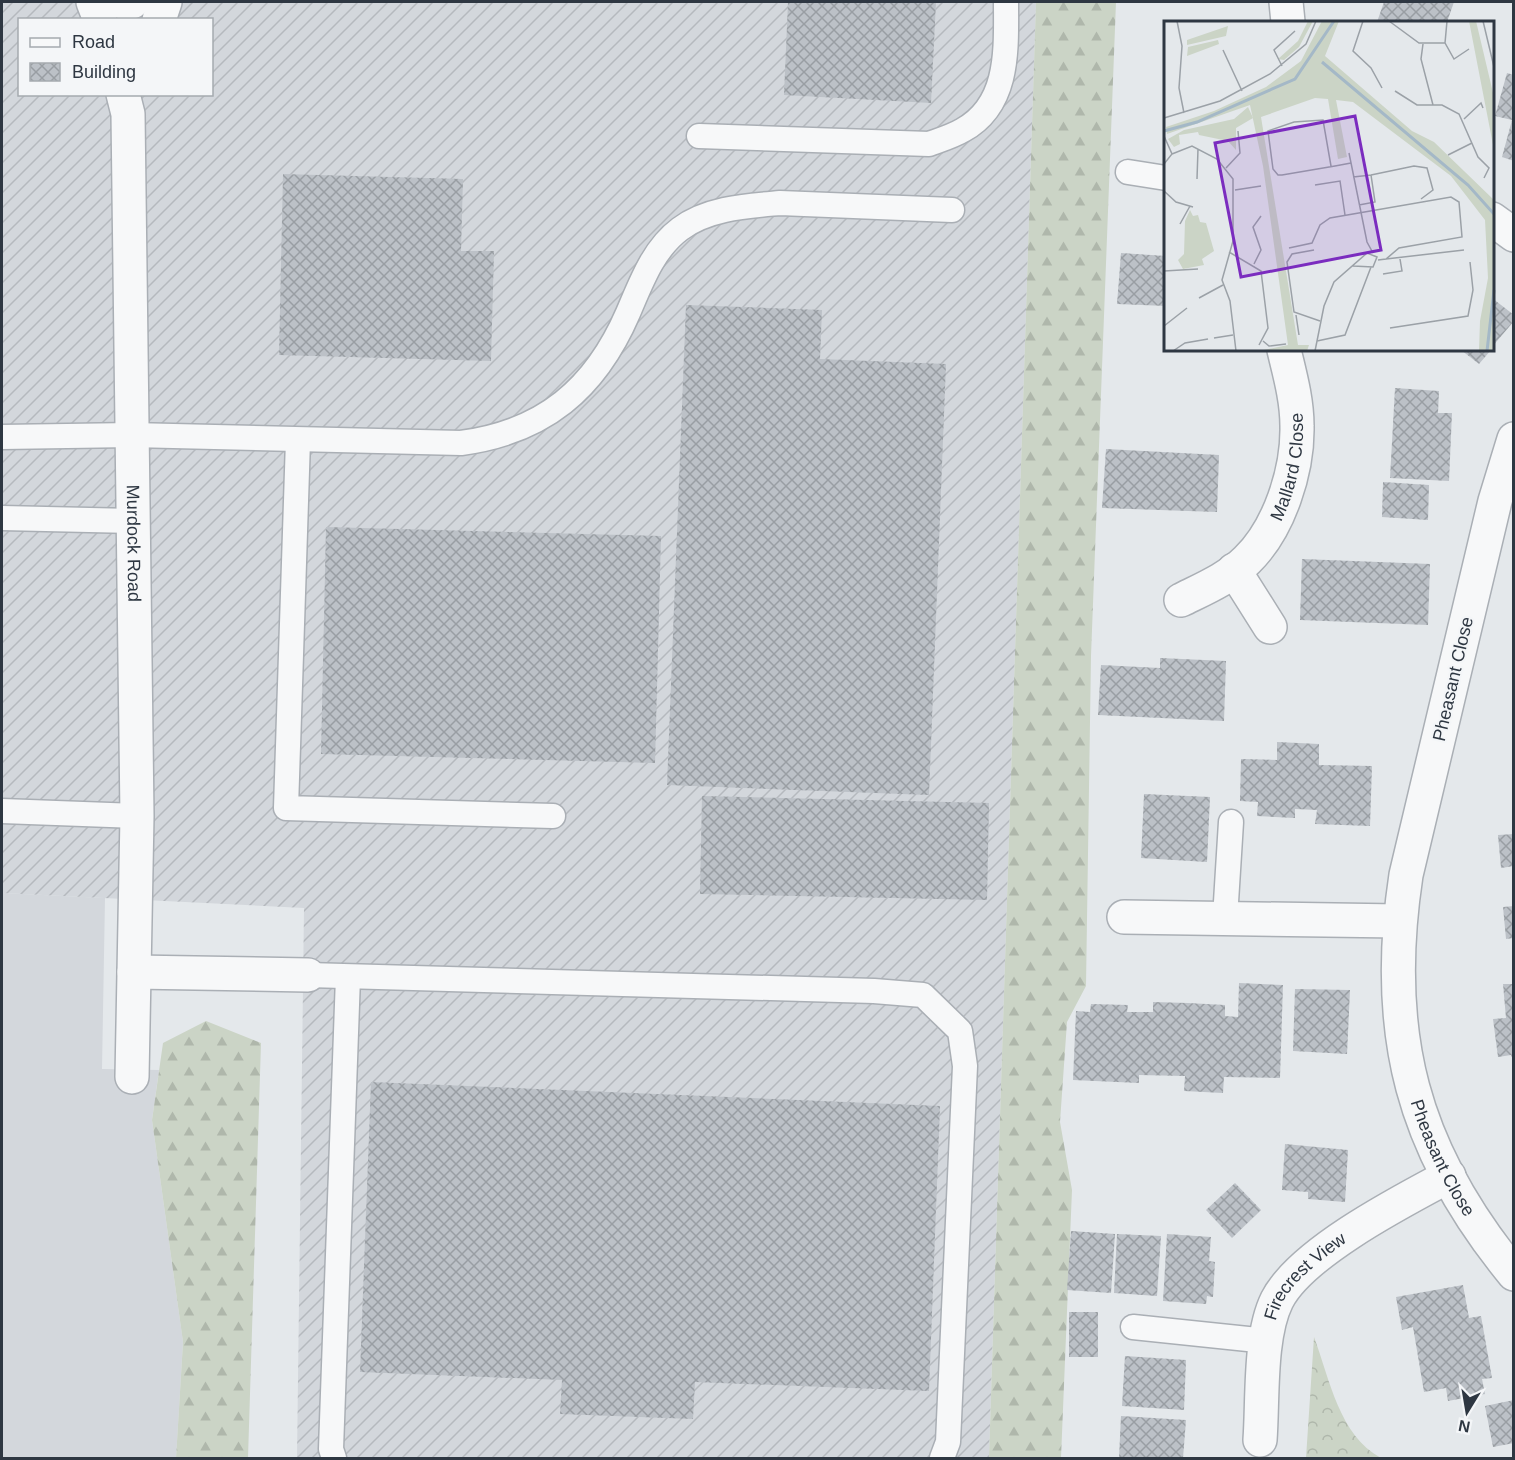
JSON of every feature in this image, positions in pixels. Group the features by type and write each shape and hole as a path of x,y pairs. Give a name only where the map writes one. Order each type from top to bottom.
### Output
{"street":[{"path":"93,2 99,18"},
{"path":"122,2 132,2"},
{"path":"160,18 165,2"},
{"path":"1286,2 1288,21"},
{"name":"Murdock Road","path":"128,101 137,816 132,1077"},
{"path":"1494,221 1514,236"},
{"name":"Mallard Close","path":"1181,600 1246,561 1269,534 1283,506 1298,428 1294,389 1284,351"},
{"name":"Pheasant Close","path":"1514,439 1495,501 1409,864 1399,921 1400,1015 1403,1049 1421,1122 1432,1148 1490,1246 1514,1274"},
{"path":"1234,570 1270,627"},
{"path":"1124,917 1399,921"},
{"path":"134,972 308,975"},
{"name":"Firecrest View","path":"1260,1449 1267,1341 1277,1300 1301,1270 1376,1215 1449,1176"}],"lane":[{"path":"699,136 929,144 964,130 994,103 1006,62 1006,2"},
{"path":"1128,172 1164,178"},
{"path":"2,437 132,435 461,443 505,434 538,420 582,386 613,345 642,282 663,244 681,228 699,217 752,205 780,203 952,210"},
{"path":"298,440 286,808 553,816"},
{"path":"2,518 133,520"},
{"path":"2,811 137,816"},
{"path":"1225,918 1231,822"},
{"path":"308,975 862,990 923,995 960,1031 965,1066 948,1442 942,1458"},
{"path":"334,1458 331,1449 348,977"},
{"path":"1133,1328 1267,1341"}],"shaded area":[{"path":"2,2 1036,2 989,1458 297,1458 304,908 2,893"},
{"path":"2,893 105,898 102,1069 159,1070 152,1120 183,1342 176,1458 2,1458"}],"green space":[{"path":"1036,2 1116,2 1091,656 1086,986 1067,1022 1060,1122 1072,1190 1061,1458 989,1458"},
{"path":"206,1021 261,1043 248,1458 176,1458 183,1342 152,1120 163,1043"},
{"path":"1314,1337 1331,1388 1346,1421 1367,1448 1381,1458 1306,1458"}],"building":[{"path":"788,2 936,2 931,103 784,95"},
{"path":"1384,2 1454,2 1447,21 1377,21"},
{"path":"1507,73 1514,75 1514,161 1502,157 1512,120 1495,116"},
{"path":"283,174 463,179 461,251 494,251 491,361 279,355"},
{"path":"1121,253 1164,256 1164,306 1117,304"},
{"path":"1494,300 1514,315 1514,321 1494,345"},
{"path":"686,305 822,310 820,359 946,364 929,795 667,785"},
{"path":"1462,351 1490,351 1479,364"},
{"path":"1395,388 1439,391 1438,413 1452,413 1449,481 1390,478"},
{"path":"1106,449 1219,455 1217,512 1102,508"},
{"path":"1383,482 1429,485 1428,520 1382,517"},
{"path":"326,527 661,536 655,763 321,754"},
{"path":"1302,559 1430,564 1428,625 1300,620"},
{"path":"1160,658 1226,661 1224,721 1098,715 1101,665 1160,668"},
{"path":"1277,742 1319,744 1319,765 1372,766 1370,826 1315,824 1317,810 1295,809 1295,818 1257,816 1258,802 1240,801 1241,759 1277,760"},
{"path":"1144,794 1210,797 1207,862 1141,858"},
{"path":"702,796 989,803 987,900 700,894"},
{"path":"1514,834 1514,866 1501,868 1498,835"},
{"path":"1514,906 1514,938 1506,939 1503,907"},
{"path":"1239,983 1283,985 1280,1078 1224,1077 1223,1093 1184,1091 1185,1076 1139,1075 1139,1083 1073,1080 1076,1011 1090,1012 1091,1004 1128,1005 1127,1012 1153,1012 1153,1002 1188,1003 1225,1005 1225,1016 1238,1017"},
{"path":"1503,984 1514,984 1514,1062 1511,1055 1498,1057 1493,1019 1506,1018"},
{"path":"1295,989 1350,990 1347,1054 1293,1051"},
{"path":"371,1082 940,1106 929,1391 695,1382 693,1419 560,1414 562,1380 360,1372"},
{"path":"1285,1144 1348,1150 1345,1202 1308,1199 1308,1192 1282,1190"},
{"path":"1235,1183 1261,1210 1232,1238 1206,1210"},
{"path":"1071,1231 1115,1234 1111,1293 1067,1290"},
{"path":"1117,1234 1161,1236 1157,1296 1114,1293"},
{"path":"1167,1234 1211,1237 1209,1261 1215,1262 1213,1297 1207,1296 1206,1304 1163,1301"},
{"path":"1463,1285 1469,1318 1481,1316 1492,1378 1482,1379 1485,1394 1448,1401 1446,1388 1424,1392 1413,1327 1402,1330 1396,1297"},
{"path":"1069,1312 1098,1312 1098,1357 1069,1357"},
{"path":"1125,1356 1186,1360 1184,1410 1122,1406"},
{"path":"1514,1400 1514,1443 1493,1447 1485,1406"},
{"path":"1121,1416 1186,1420 1183,1458 1119,1458"}]}
